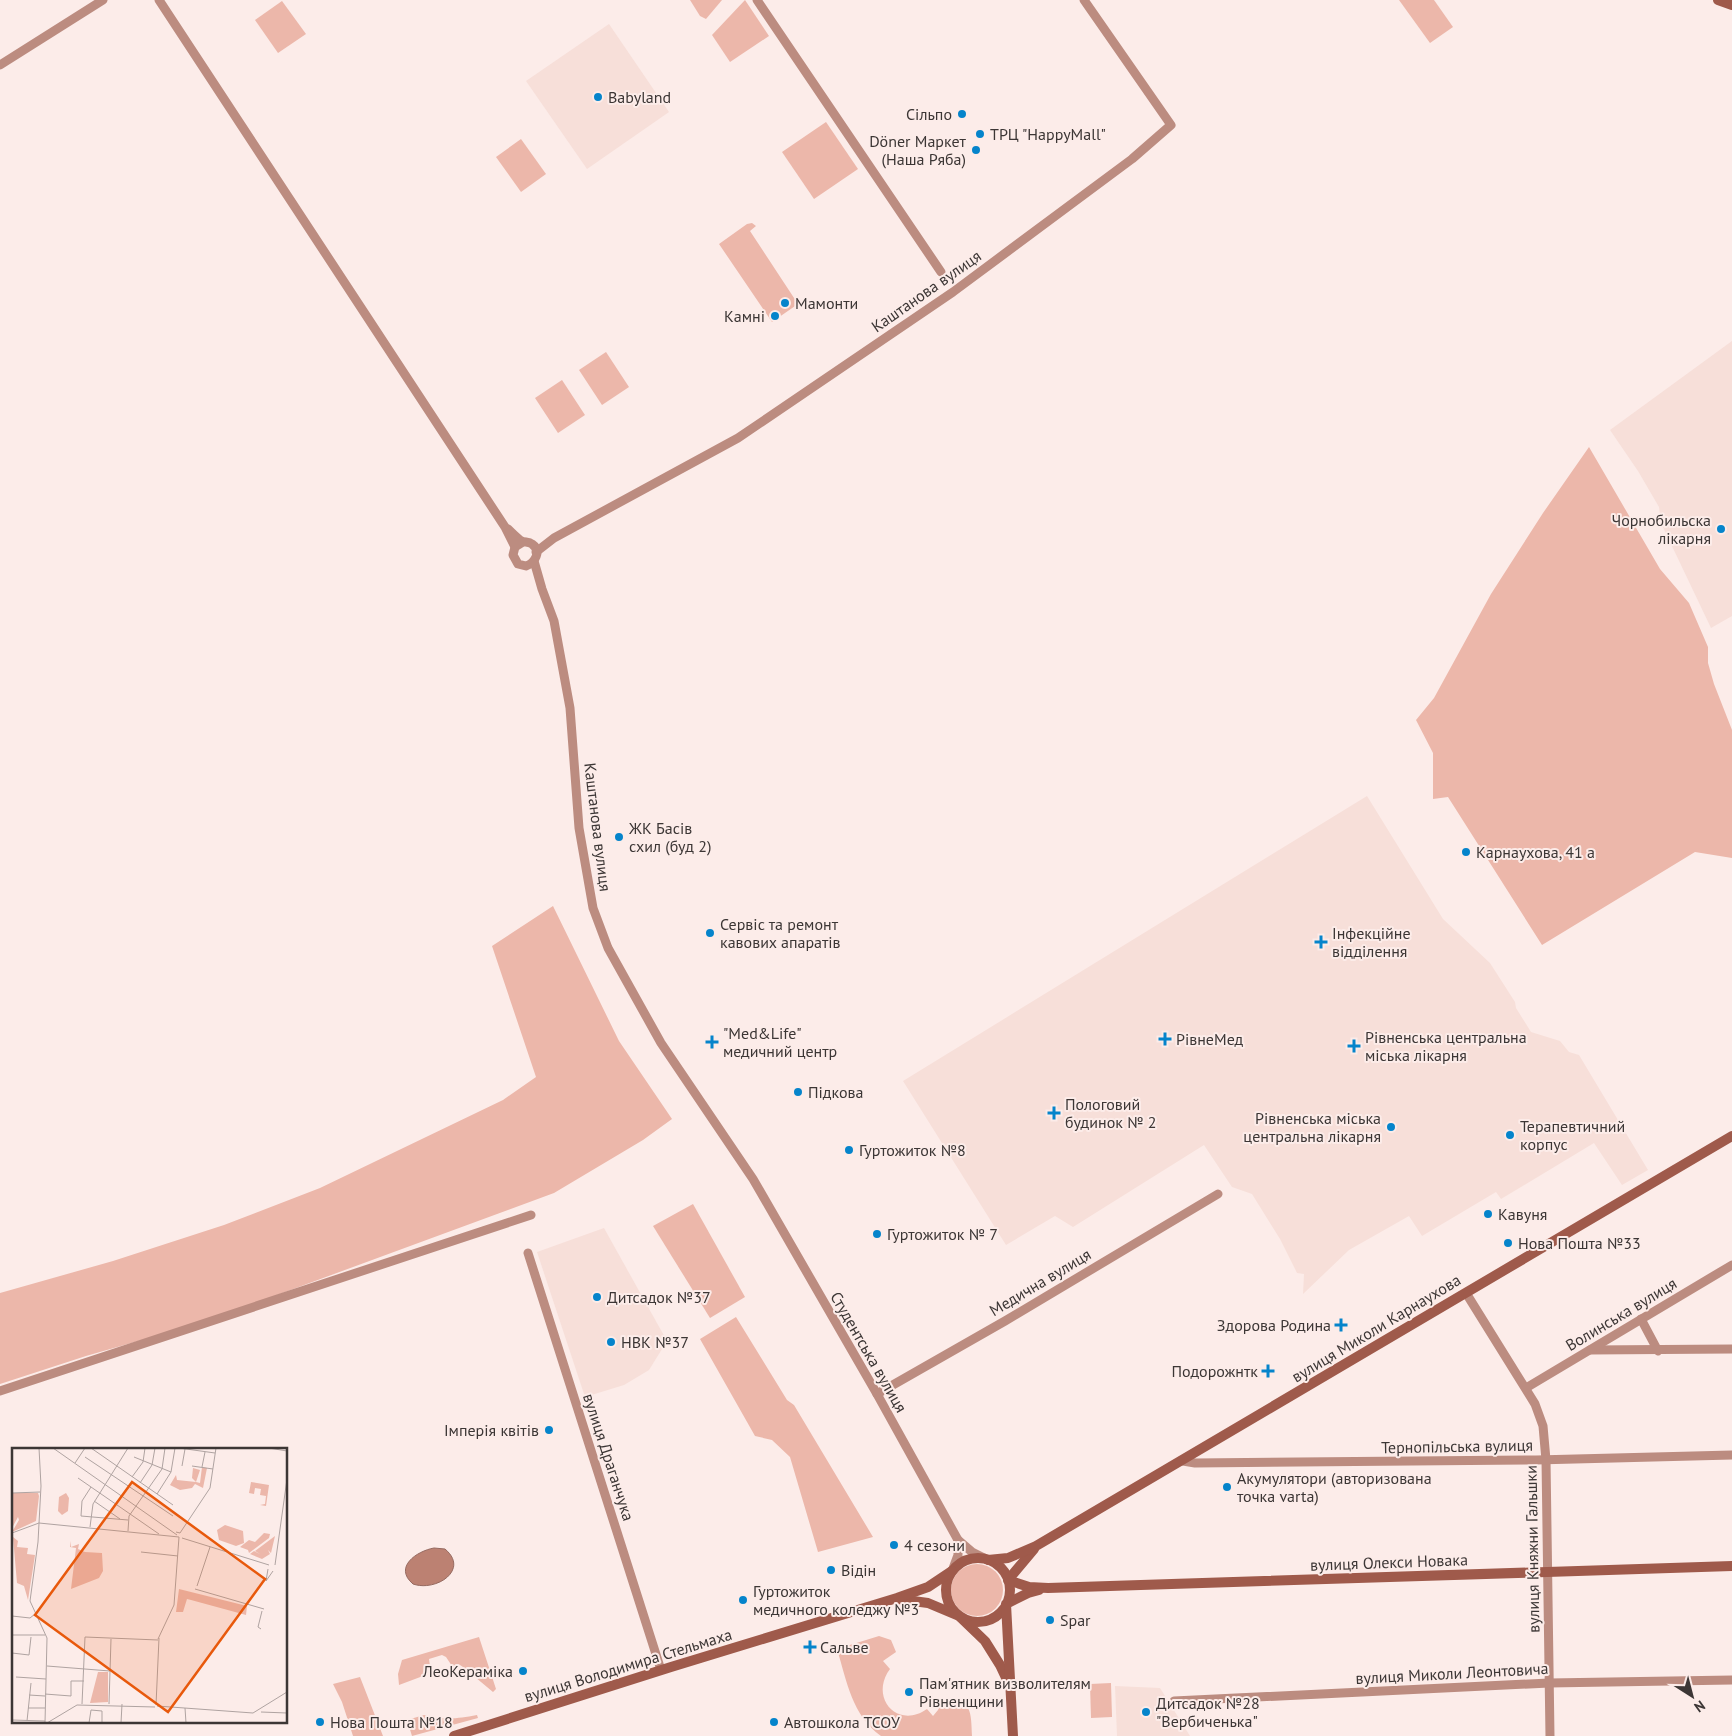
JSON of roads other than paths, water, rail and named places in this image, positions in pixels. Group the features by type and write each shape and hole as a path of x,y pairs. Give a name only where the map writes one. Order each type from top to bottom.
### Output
{"main road":[{"path":"1718,0 1732,5"},
{"name":"вулиця Миколи Карнаухова","path":"988,1560 1008,1558 1036,1546 1732,1136"},
{"name":"вулиця Миколи Карнаухова","path":"1008,1580 1036,1546"},
{"path":"959,1616 976,1622 986,1621 1001,1611 1009,1596 1008,1580 1000,1568 988,1560 972,1559 965,1561 952,1571 946,1590 947,1600 952,1609 959,1616 985,1641 1000,1664 1010,1687"},
{"name":"вулиця Олекси Новака","path":"1008,1580 1029,1587 1048,1588 1732,1566"},
{"name":"вулиця Володимира Стельмаха","path":"454,1736 897,1598 928,1586 952,1571"},
{"name":"вулиця Олекси Новака","path":"1006,1604 1028,1593 1048,1588"},
{"name":"вулиця Володимира Стельмаха","path":"897,1598 928,1603 959,1616"},
{"path":"1006,1604 1013,1736"}],"street":[{"path":"0,65 102,0"},
{"path":"159,0 505,527 528,549 526,566"},
{"path":"757,0 941,272"},
{"name":"Каштанова вулиця","path":"542,588 526,566 518,564 514,560 513,552 528,549 554,538 738,438 953,292 1132,159 1171,125 1084,0"},
{"name":"Каштанова вулиця","path":"528,549 554,621 570,708 579,828 593,908 608,948 661,1043 753,1179"},
{"name":"Студентська вулиця","path":"753,1179 877,1394 958,1540"},
{"name":"Медична вулиця","path":"877,1394 1005,1321 1218,1194"},
{"path":"0,1391 531,1216"},
{"name":"вулиця Драганчука","path":"528,1253 661,1670"},
{"name":"Волинська вулиця","path":"1526,1388 1732,1265"},
{"name":"вулиця Княжни Гальшки","path":"1466,1292 1526,1388 1540,1415 1543,1426 1546,1460 1550,1736"},
{"path":"1641,1319 1658,1351"},
{"path":"1589,1350 1732,1349"},
{"name":"Тернопільська вулиця","path":"1183,1461 1195,1463 1546,1460 1732,1455"},
{"path":"958,1540 972,1552 988,1560"},
{"path":"952,1571 958,1555 958,1540"},
{"name":"вулиця Миколи Леонтовича","path":"1174,1701 1549,1683 1732,1680"}],"place":[{"name":"Babyland","path":"598,97"},
{"name":"Сільпо","path":"962,114"},
{"name":"ТРЦ \"HappyMall\"","path":"980,134"},
{"name":"Döner Maркет (Наша Ряба)","path":"976,150"},
{"name":"Мамонти","path":"785,303"},
{"name":"Камні","path":"775,316"},
{"name":"Чорнобильска лікарня","path":"1721,529"},
{"name":"ЖК Басів схил (буд 2)","path":"619,837"},
{"name":"Карнаухова, 41 а","path":"1466,852"},
{"name":"Сервіс та ремонт кавових апаратів","path":"710,933"},
{"name":"Інфекційне відділення","path":"1321,942"},
{"name":"РівнеМед","path":"1165,1039"},
{"name":"\"Med&Life\" медичний центр","path":"712,1042"},
{"name":"Рівненська центральна міська лікарня","path":"1354,1046"},
{"name":"Підкова","path":"798,1092"},
{"name":"Пологовий будинок № 2","path":"1054,1113"},
{"name":"Рівненська міська центральна лікарня","path":"1391,1127"},
{"name":"Терапевтичний корпус","path":"1510,1135"},
{"name":"Гуртожиток №8","path":"849,1150"},
{"name":"Кавуня","path":"1488,1214"},
{"name":"Гуртожиток № 7","path":"877,1234"},
{"name":"Нова Пошта №33","path":"1508,1243"},
{"name":"Дитсадок №37","path":"597,1297"},
{"name":"Здорова Родина","path":"1341,1325"},
{"name":"НВК №37","path":"611,1342"},
{"name":"Подорожнтк","path":"1268,1371"},
{"name":"Імперія квітів","path":"549,1430"},
{"name":"Акумулятори (авторизована точка varta)","path":"1227,1487"},
{"name":"4 сезони","path":"894,1545"},
{"name":"Відін","path":"831,1570"},
{"name":"Гуртожиток медичного коледжу №3","path":"743,1600"},
{"name":"Spar","path":"1050,1620"},
{"name":"Сальве","path":"810,1647"},
{"name":"ЛеоКерамiка","path":"523,1671"},
{"name":"Пам'ятник визволителям Рівненщини","path":"909,1692"},
{"name":"Дитсадок №28 \"Вербиченька\"","path":"1146,1712"},
{"name":"Нова Пошта №18","path":"320,1722"},
{"name":"Автошкола ТСОУ","path":"774,1722"}]}
